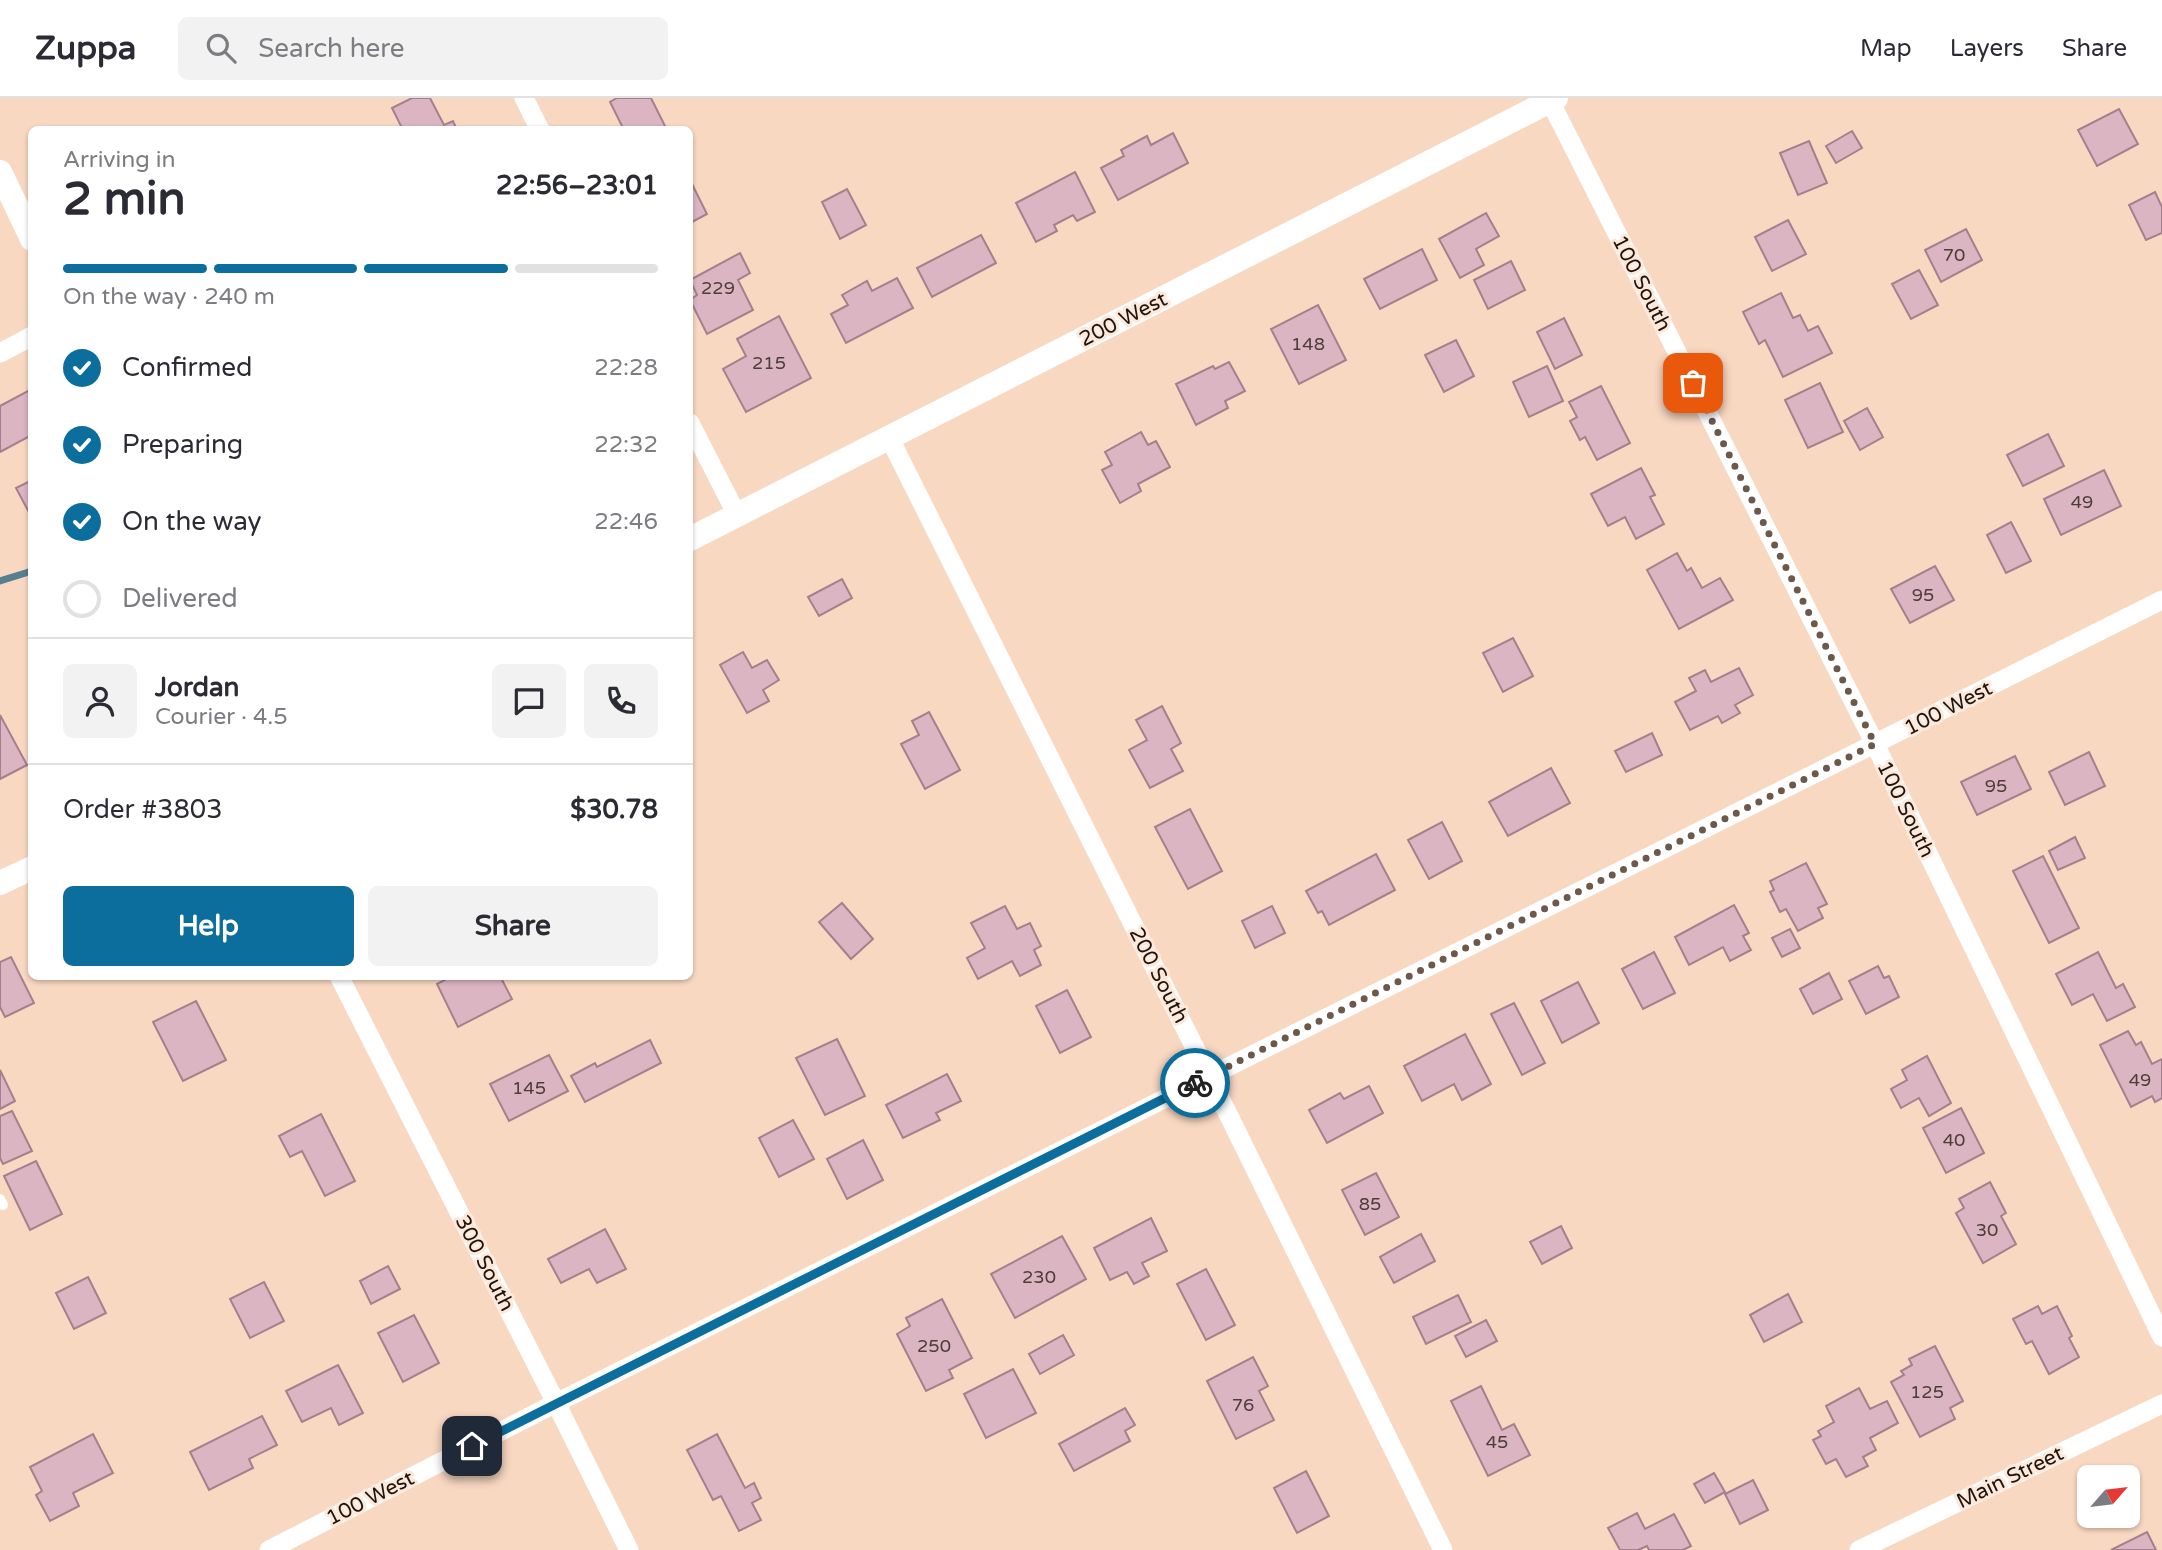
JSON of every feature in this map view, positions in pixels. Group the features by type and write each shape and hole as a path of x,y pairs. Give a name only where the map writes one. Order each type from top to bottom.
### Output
{"street":[{"path":"524,98 538,126"},
{"name":"200 West","path":"693,537 1551,99"},
{"name":"100 South","path":"1551,99 1875,744 2162,1337"},
{"path":"0,172 28,231"},
{"path":"0,353 28,339"},
{"path":"693,429 737,515"},
{"name":"200 South","path":"890,439 1443,1550"},
{"name":"100 West","path":"269,1550 293,1544 556,1403 2162,600"},
{"path":"0,883 28,869"},
{"name":"300 South","path":"341,980 629,1550"},
{"name":"Main Street","path":"1859,1550 2162,1404"}],"building":[{"path":"412,98 430,98 444,125 453,121 455,126 401,126 392,108"},
{"path":"617,98 651,98 665,126 622,126 610,102"},
{"path":"2119,109 2138,144 2097,166 2078,130"},
{"path":"1852,131 1862,148 1836,163 1826,146"},
{"path":"1173,133 1188,163 1118,200 1101,168 1124,156 1121,150 1147,136 1151,145"},
{"path":"1809,141 1827,183 1798,195 1780,153"},
{"path":"1075,172 1095,212 1077,221 1073,215 1054,225 1057,231 1036,242 1016,203"},
{"path":"693,186 707,214 693,221"},
{"path":"847,189 866,225 840,239 822,202"},
{"path":"2155,192 2162,207 2162,233 2146,240 2129,205"},
{"path":"1486,213 1499,236 1476,249 1484,265 1460,278 1439,239"},
{"path":"1788,220 1806,254 1772,271 1755,237"},
{"path":"1966,229 1982,260 1941,282 1925,250"},
{"path":"981,235 996,263 932,297 917,268"},
{"path":"1422,249 1437,280 1380,309 1364,279"},
{"path":"740,253 750,273 738,280 753,310 707,334 693,306 693,298 697,295 693,278"},
{"path":"1511,261 1525,290 1488,309 1474,280"},
{"path":"1919,270 1938,305 1911,319 1892,284"},
{"path":"897,278 913,308 846,343 831,314 848,305 842,295 867,281 872,291"},
{"path":"1781,293 1793,318 1800,315 1808,331 1818,326 1832,353 1783,377 1765,340 1759,344 1743,312"},
{"path":"1318,305 1346,360 1299,384 1271,329"},
{"path":"779,316 811,378 746,412 723,369 746,356 737,339"},
{"path":"1564,318 1582,355 1555,369 1537,332"},
{"path":"1456,340 1474,376 1444,392 1425,355"},
{"path":"1229,362 1245,391 1225,401 1228,408 1196,425 1176,384 1213,366 1215,369"},
{"path":"1547,366 1563,401 1529,417 1513,382"},
{"path":"1820,383 1843,432 1808,448 1785,400"},
{"path":"1601,386 1630,443 1597,460 1585,437 1580,440 1570,421 1577,417 1569,402"},
{"path":"28,391 28,437 0,452 0,406"},
{"path":"1867,408 1883,437 1860,450 1844,421"},
{"path":"1141,432 1148,445 1156,441 1170,467 1138,484 1141,491 1120,503 1102,470 1112,465 1105,452"},
{"path":"2048,434 2064,466 2023,486 2007,455"},
{"path":"1641,468 1655,495 1650,497 1664,524 1636,539 1625,517 1608,526 1591,494"},
{"path":"2104,470 2121,506 2061,535 2044,499"},
{"path":"28,482 28,510 16,488"},
{"path":"2011,522 2031,561 2006,573 1987,535"},
{"path":"1677,553 1687,571 1691,568 1702,588 1720,578 1733,600 1679,629 1647,570"},
{"path":"1935,566 1954,600 1910,623 1891,589"},
{"path":"842,579 852,598 819,616 808,597"},
{"path":"1513,638 1533,676 1503,692 1483,653"},
{"path":"743,652 752,668 767,660 779,680 763,690 769,701 747,713 720,665"},
{"path":"1739,668 1753,695 1735,705 1740,713 1722,723 1718,716 1690,730 1675,702 1696,691 1689,678 1705,670 1711,682"},
{"path":"1162,706 1181,743 1171,749 1183,771 1150,788 1129,750 1147,740 1136,720"},
{"path":"929,712 960,770 925,789 901,744 919,735 912,721"},
{"path":"0,715 27,765 0,779"},
{"path":"1652,733 1662,755 1626,772 1615,751"},
{"path":"2089,752 2105,786 2065,805 2049,772"},
{"path":"2015,756 2031,789 1977,815 1961,782"},
{"path":"1551,768 1570,803 1508,836 1489,802"},
{"path":"1190,809 1222,871 1188,889 1155,827"},
{"path":"1442,822 1462,861 1429,879 1408,840"},
{"path":"2075,837 2085,858 2058,870 2049,851"},
{"path":"1376,854 1395,890 1329,925 1322,911 1318,913 1306,891"},
{"path":"2043,856 2079,928 2049,943 2013,871"},
{"path":"1806,863 1827,904 1818,908 1823,918 1798,931 1786,909 1780,912 1770,892 1774,890 1770,881"},
{"path":"842,903 873,939 851,959 819,922"},
{"path":"1734,905 1749,933 1743,936 1751,950 1730,961 1723,947 1689,965 1675,937"},
{"path":"1005,906 1017,929 1030,923 1041,946 1034,950 1041,965 1020,976 1012,961 978,979 967,958 985,948 971,923"},
{"path":"1272,906 1285,933 1255,948 1242,921"},
{"path":"1790,929 1800,948 1782,957 1772,938"},
{"path":"1654,952 1675,993 1643,1009 1622,969"},
{"path":"2098,952 2116,988 2123,984 2135,1007 2107,1021 2093,994 2072,1005 2056,974"},
{"path":"11,957 34,1003 5,1017 0,1007 0,962"},
{"path":"1878,966 1884,978 1889,976 1899,997 1866,1014 1849,981"},
{"path":"1829,973 1842,999 1813,1014 1800,989"},
{"path":"444,980 502,980 512,999 458,1027 437,984"},
{"path":"1578,982 1599,1023 1562,1043 1541,1001"},
{"path":"1067,990 1091,1037 1060,1053 1036,1006"},
{"path":"196,1001 226,1060 183,1081 153,1022"},
{"path":"1514,1003 1545,1063 1522,1075 1491,1014"},
{"path":"2128,1031 2136,1045 2141,1042 2152,1064 2162,1059 2162,1098 2155,1102 2152,1096 2131,1107 2100,1045"},
{"path":"1465,1034 1491,1084 1462,1100 1454,1084 1422,1101 1404,1066"},
{"path":"837,1039 865,1096 825,1115 796,1058"},
{"path":"650,1040 661,1063 585,1102 571,1076 595,1063 597,1067"},
{"path":"549,1055 568,1091 509,1121 490,1084"},
{"path":"1927,1056 1951,1103 1929,1116 1919,1098 1901,1108 1891,1089 1907,1080 1902,1070"},
{"path":"0,1070 15,1101 0,1109"},
{"path":"947,1074 961,1101 936,1113 940,1120 903,1138 886,1105"},
{"path":"1369,1086 1383,1113 1327,1143 1309,1110 1340,1093 1344,1099"},
{"path":"1961,1108 1984,1153 1946,1173 1923,1128"},
{"path":"12,1111 32,1151 3,1164 0,1158 0,1116"},
{"path":"321,1114 355,1181 325,1196 302,1151 290,1157 279,1136"},
{"path":"793,1120 814,1159 779,1177 759,1138"},
{"path":"863,1140 883,1180 847,1199 827,1159"},
{"path":"36,1161 62,1214 30,1230 4,1176"},
{"path":"1376,1173 1399,1217 1365,1235 1342,1190"},
{"path":"1990,1182 2006,1213 2001,1216 2016,1244 1983,1263 1956,1213 1964,1208 1959,1199"},
{"path":"1151,1218 1167,1251 1142,1263 1149,1276 1134,1284 1127,1272 1110,1280 1094,1248"},
{"path":"1561,1226 1572,1248 1542,1264 1530,1242"},
{"path":"605,1229 626,1269 597,1283 589,1269 561,1283 548,1259"},
{"path":"1421,1234 1435,1261 1394,1283 1380,1257"},
{"path":"1062,1236 1086,1279 1015,1318 991,1274"},
{"path":"388,1266 400,1289 371,1304 360,1281"},
{"path":"1206,1269 1235,1325 1206,1340 1177,1284"},
{"path":"88,1277 106,1313 74,1329 56,1293"},
{"path":"264,1282 284,1321 250,1338 230,1299"},
{"path":"1788,1294 1802,1322 1764,1342 1750,1315"},
{"path":"1458,1295 1471,1322 1426,1344 1413,1317"},
{"path":"942,1299 972,1358 949,1370 953,1378 926,1391 897,1334 910,1326 906,1318"},
{"path":"2038,1306 2042,1314 2057,1306 2079,1357 2049,1374 2032,1341 2026,1344 2013,1319"},
{"path":"414,1315 439,1363 403,1382 378,1333"},
{"path":"1486,1320 1497,1341 1466,1357 1455,1336"},
{"path":"1063,1335 1074,1355 1040,1374 1029,1354"},
{"path":"1935,1346 1963,1401 1950,1408 1955,1419 1920,1437 1891,1382 1904,1375 1901,1371 1912,1365 1909,1359"},
{"path":"1253,1357 1268,1386 1259,1391 1274,1420 1236,1439 1207,1381"},
{"path":"338,1365 363,1413 339,1425 331,1408 302,1422 286,1391"},
{"path":"1013,1369 1036,1413 986,1438 964,1394"},
{"path":"1481,1386 1502,1430 1514,1424 1530,1455 1488,1476 1451,1401"},
{"path":"1859,1388 1870,1409 1887,1401 1898,1423 1870,1438 1876,1450 1863,1457 1868,1466 1846,1477 1836,1459 1826,1464 1813,1440 1821,1436 1818,1431 1834,1422 1826,1406"},
{"path":"1125,1408 1135,1425 1125,1431 1130,1441 1074,1471 1059,1444"},
{"path":"262,1416 277,1445 249,1459 253,1468 209,1490 190,1452"},
{"path":"93,1434 113,1473 73,1493 79,1506 50,1521 36,1495 42,1491 30,1467"},
{"path":"717,1434 745,1488 754,1483 761,1498 752,1503 761,1520 739,1531 721,1496 713,1500 687,1450"},
{"path":"1306,1471 1329,1516 1297,1533 1274,1488"},
{"path":"1714,1473 1725,1492 1705,1503 1694,1484"},
{"path":"1753,1480 1768,1510 1740,1524 1725,1494"},
{"path":"1637,1513 1645,1529 1674,1514 1691,1546 1683,1550 1649,1550 1647,1546 1638,1550 1620,1550 1608,1528"},
{"path":"2147,1532 2156,1550 2111,1550"}],"waterway":[{"path":"0,581 28,572"}],"way so far":[{"path":"1195,1083 1875,744 1693,383"}],"route":[{"path":"472,1446 1195,1083"}]}
